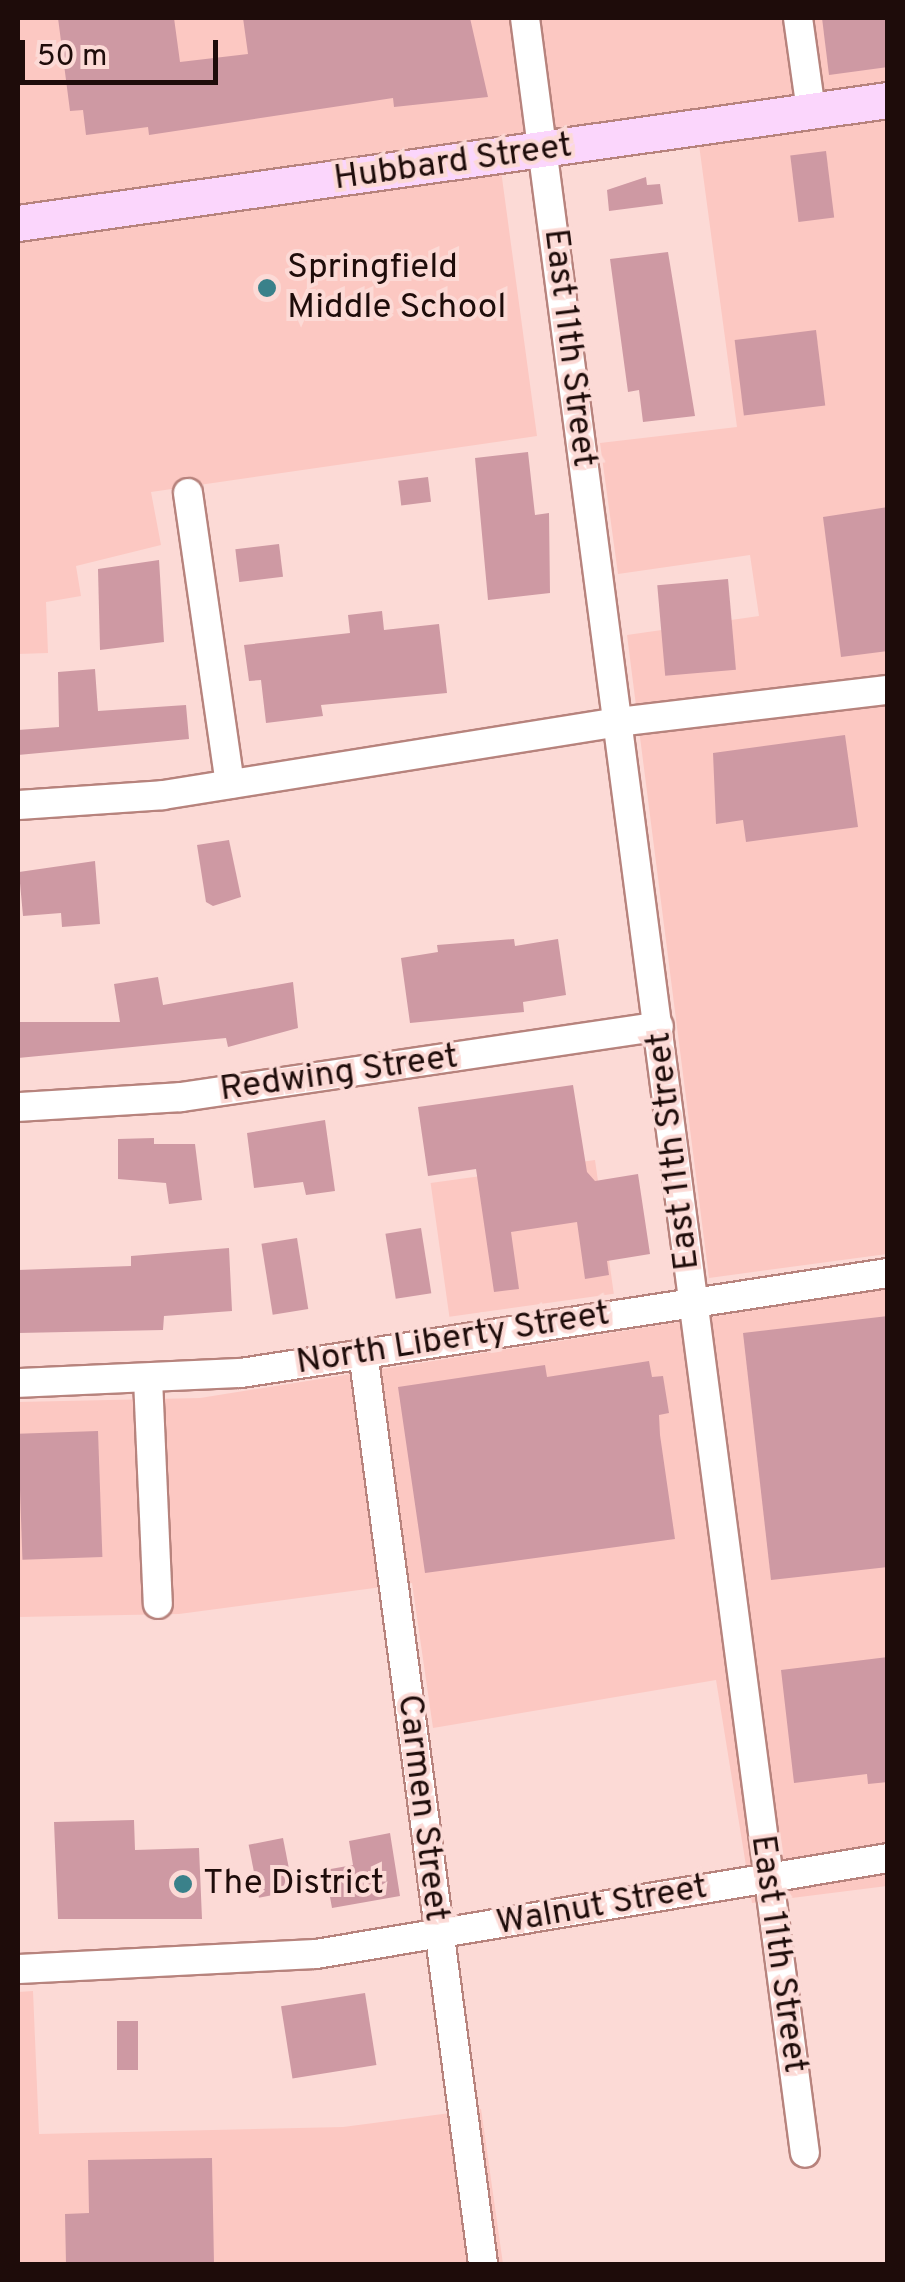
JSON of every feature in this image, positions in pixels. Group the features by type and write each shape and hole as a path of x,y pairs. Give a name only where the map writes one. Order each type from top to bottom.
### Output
{"main road":[{"name":"Hubbard Street","path":"18,223 888,100"}],"street":[{"name":"East 11th Street","path":"524,18 659,1026 764,1878 805,2152"},
{"path":"798,18 811,110"},
{"path":"188,492 230,784"},
{"path":"18,805 230,784 618,722 888,690"},
{"name":"Redwing Street","path":"18,1108 181,1097 659,1026"},
{"name":"North Liberty Street","path":"18,1383 241,1373 888,1273"},
{"name":"Carmen Street","path":"363,1352 483,2264"},
{"path":"148,1378 158,1604"},
{"name":"Walnut Street","path":"18,1969 248,1961 888,1858"}],"shaded area":[{"path":"18,18 887,18 887,1254 709,1278 627,635 759,616 750,555 618,574 600,443 737,427 695,115 497,141 537,436 151,492 161,545 76,566 81,596 46,602 48,653 18,654"},
{"path":"595,1160 614,1294 449,1317 431,1183"},
{"path":"887,1289 887,1886 752,1903 716,1680 433,1728 412,1583 179,1614 18,1617 18,1402 200,1398"},
{"path":"33,1991 39,2134 343,2127 481,2109 503,2264 18,2264 18,1992"}],"building":[{"path":"58,18 174,18 180,62 248,54 243,18 470,18 488,97 394,107 393,98 149,135 148,127 86,135 83,110 70,111"},
{"path":"822,18 888,18 888,67 829,75"},
{"path":"826,151 834,218 798,222 790,155"},
{"path":"646,177 647,185 660,184 663,204 609,211 607,190"},
{"path":"668,252 695,416 643,422 639,390 628,392 610,259"},
{"path":"816,330 825,405 744,415 735,340"},
{"path":"528,452 535,515 549,513 550,593 488,600 475,458"},
{"path":"428,477 431,502 401,505 398,481"},
{"path":"888,507 888,651 841,657 823,517"},
{"path":"279,544 283,577 239,582 235,549"},
{"path":"159,560 164,642 100,650 98,569"},
{"path":"728,579 736,670 665,676 657,585"},
{"path":"382,611 384,630 439,624 447,693 321,705 323,716 266,723 261,680 249,681 244,645 350,633 348,615"},
{"path":"95,669 98,711 186,705 189,739 18,755 18,730 59,727 58,672"},
{"path":"845,735 858,827 746,842 743,820 716,824 713,753"},
{"path":"229,840 241,897 213,906 206,902 197,845"},
{"path":"95,861 100,924 62,927 61,913 23,916 19,872"},
{"path":"514,939 515,946 558,939 566,995 523,1002 524,1012 410,1023 401,958 438,952 437,945"},
{"path":"158,977 163,1005 293,982 298,1028 228,1047 226,1038 18,1058 18,1022 120,1022 114,984"},
{"path":"573,1085 587,1172 595,1181 638,1174 650,1254 607,1261 609,1275 585,1279 577,1222 511,1232 519,1289 494,1292 476,1169 428,1176 418,1107"},
{"path":"325,1120 335,1191 306,1195 303,1182 254,1188 247,1133"},
{"path":"154,1138 154,1144 195,1144 202,1200 169,1204 166,1183 118,1179 118,1139"},
{"path":"421,1228 431,1293 396,1299 385,1234"},
{"path":"297,1238 308,1309 273,1315 261,1244"},
{"path":"229,1248 232,1311 164,1316 163,1330 18,1333 18,1270 131,1266 131,1256"},
{"path":"888,1316 888,1567 771,1580 743,1333"},
{"path":"649,1361 652,1377 663,1376 669,1413 659,1415 675,1539 425,1573 398,1387 545,1365 547,1377"},
{"path":"98,1431 102,1557 22,1560 18,1434"},
{"path":"888,1657 888,1782 868,1784 867,1774 794,1783 781,1670"},
{"path":"134,1820 135,1850 199,1848 202,1919 58,1919 54,1822"},
{"path":"390,1833 400,1896 332,1908 325,1870 353,1865 349,1841"},
{"path":"283,1838 293,1891 259,1898 249,1845"},
{"path":"365,1993 376,2065 292,2078 281,2006"},
{"path":"117,2021 138,2021 138,2070 117,2070"},
{"path":"212,2158 214,2264 66,2264 65,2214 89,2213 88,2160"}],"place":[{"name":"Springfield Middle School","path":"267,288"},
{"name":"The District","path":"183,1884"}]}
